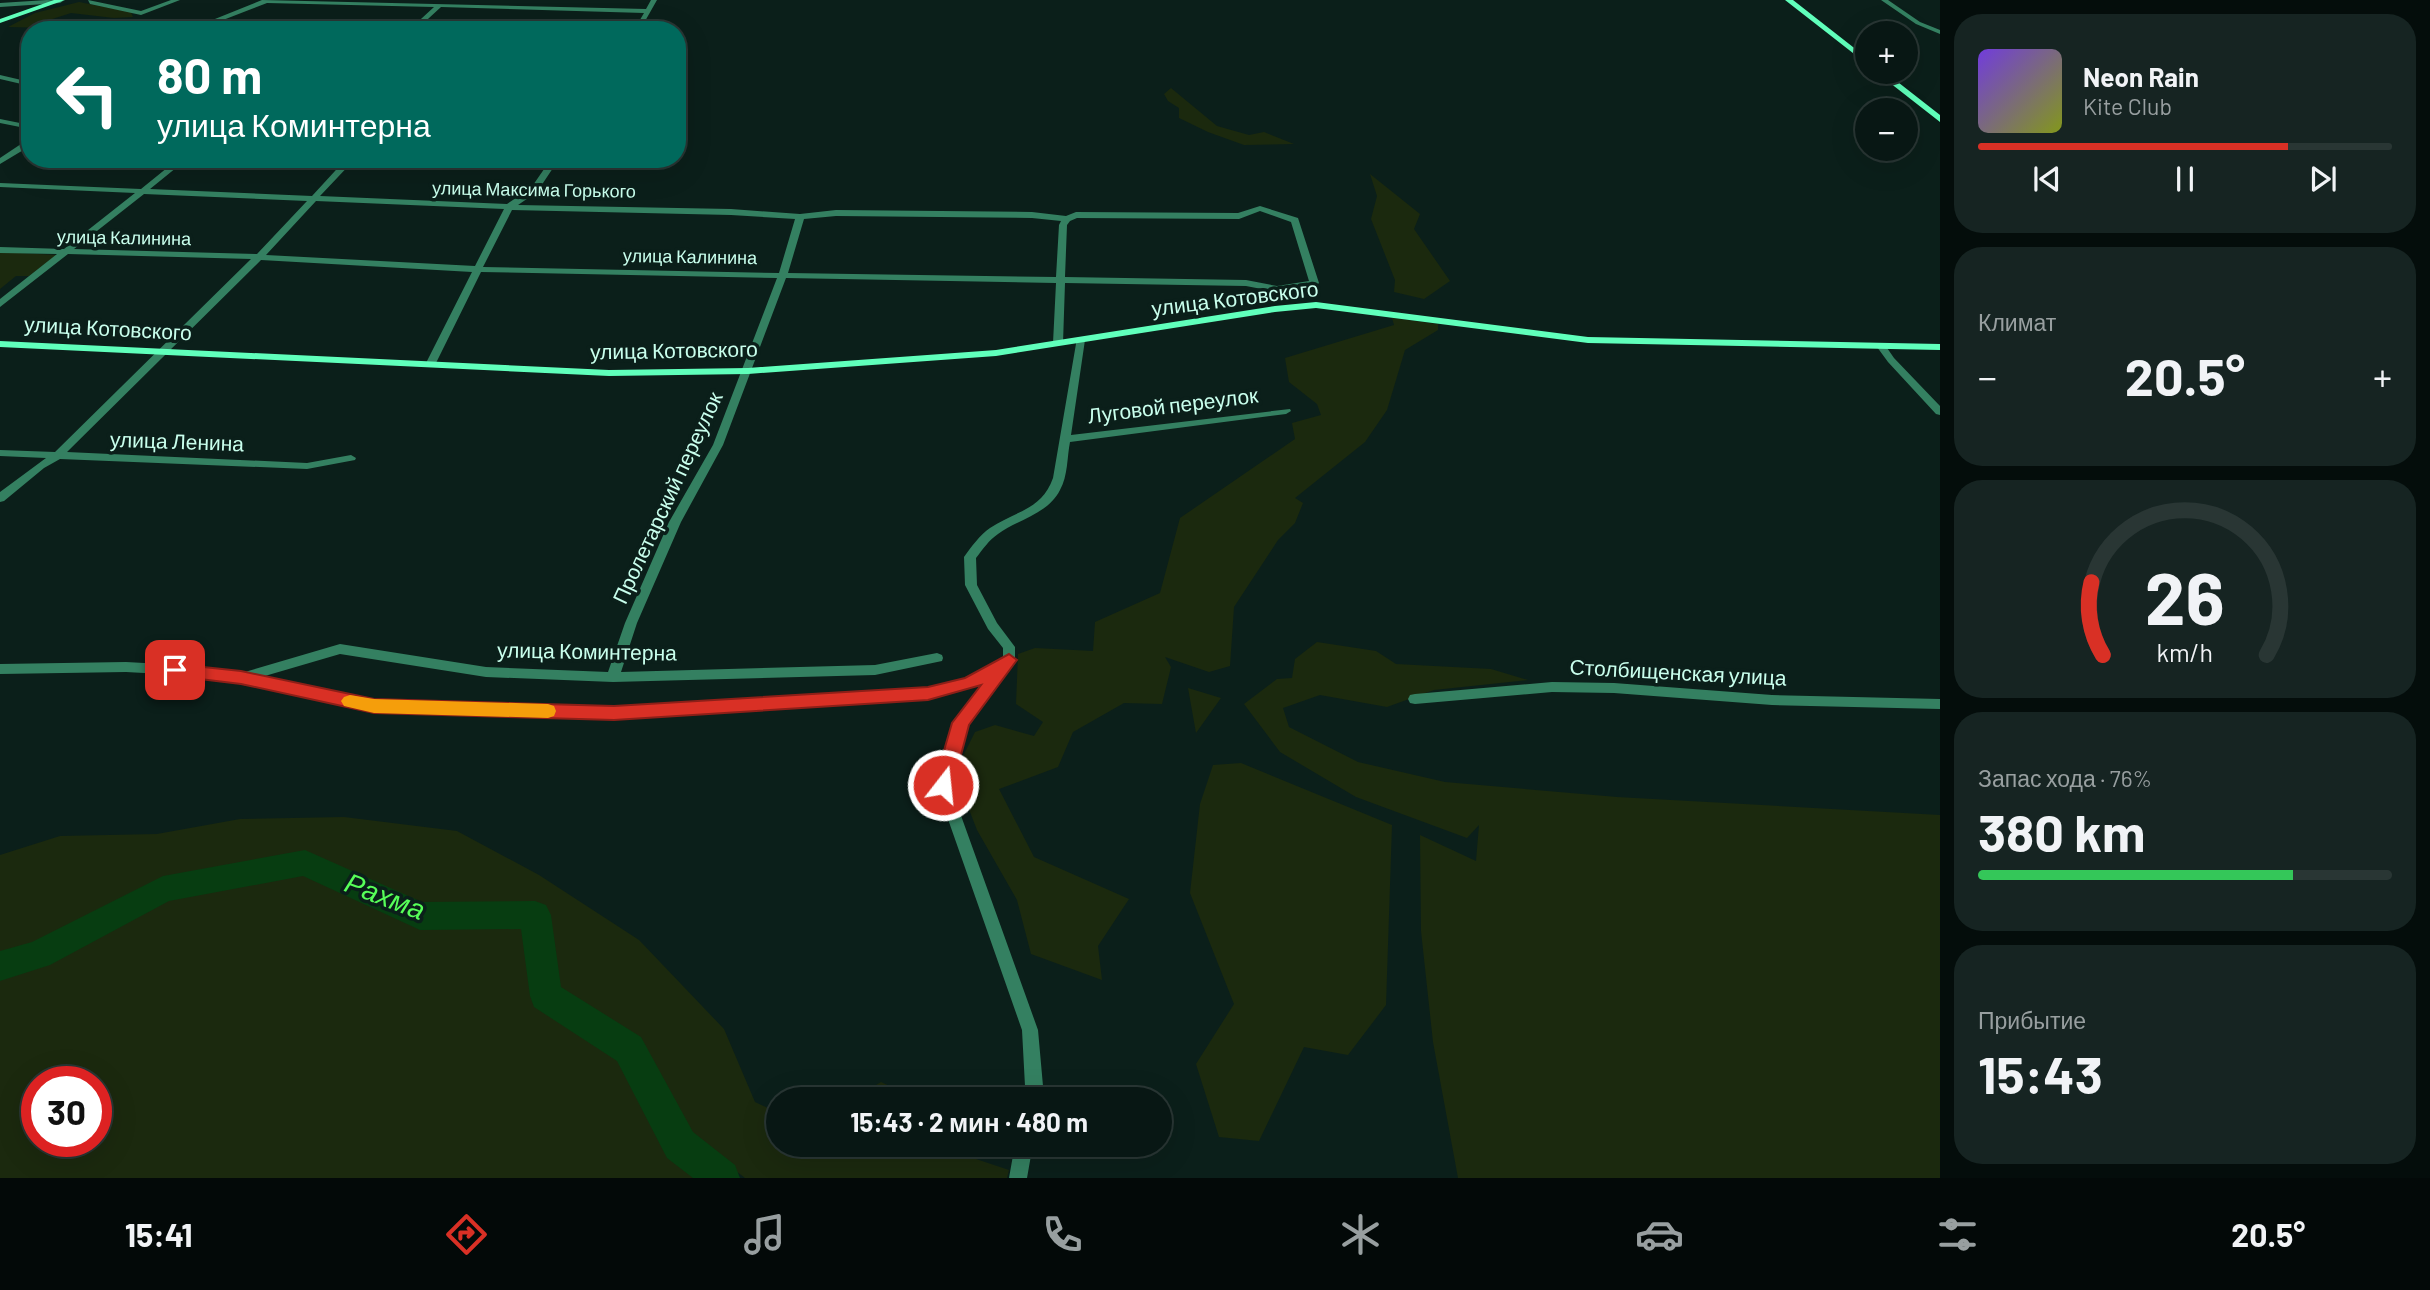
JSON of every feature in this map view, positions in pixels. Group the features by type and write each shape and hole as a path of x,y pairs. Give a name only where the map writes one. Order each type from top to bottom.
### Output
{"street":[{"path":"2,3 60,0"},
{"path":"0,21 60,0"},
{"path":"91,0 92,3 141,13 177,0"},
{"path":"213,21 267,0 648,12"},
{"path":"422,21 446,0"},
{"path":"642,21 654,0"},
{"path":"1789,0 1855,52"},
{"path":"1884,0 1918,23 1940,32"},
{"path":"10,79 21,75"},
{"path":"0,77 21,82"},
{"path":"1895,84 1940,119"},
{"path":"0,121 21,125"},
{"path":"0,162 21,148"},
{"path":"0,304 172,168"},
{"path":"0,498 40,466 56,457 259,257 343,168"},
{"path":"431,363 509,207 534,190 549,168"},
{"name":"улица Максима Горького","path":"0,185 509,207 668,209 800,217 836,213 1071,217 1239,216 1260,208 1295,220"},
{"name":"Пролетарский переулок","path":"613,677 631,623 675,522 718,445 783,275 800,217"},
{"path":"1058,343 1063,226 1071,217"},
{"name":"улица Калинина","path":"0,250 259,257 479,268 1246,283 1277,289 1314,283 1295,220"},
{"name":"улица Котовского","path":"0,344 609,373 748,371 996,353 1275,309 1316,305 1588,340 1940,347"},
{"path":"1034,1087 1030,1030 943,785 961,723 1009,660 1009,647 992,626 971,585 970,557 994,530 1034,510 1053,495 1060,483 1080,340"},
{"path":"1882,347 1940,412"},
{"name":"Луговой переулок","path":"1065,439 1286,411"},
{"name":"улица Ленина","path":"0,453 307,466 351,458"},
{"name":"улица Коминтерна","path":"241,678 340,649 486,672 613,677 875,670 937,658"},
{"name":"улица Коминтерна","path":"0,669 126,667 199,671 374,706 614,713 928,693 970,683 1009,660"},
{"name":"Столбищенская улица","path":"1415,699 1552,687 1614,688 1772,700 1940,704"},
{"path":"1018,1178 1022,1157"}],"green space":[{"path":"79,2 131,12 133,17 114,18 71,13 46,21 21,21 21,27 8,27 35,13"},
{"path":"1171,88 1217,126 1249,135 1264,132 1294,144 1244,145 1208,132 1179,118 1179,108 1168,101 1164,94"},
{"path":"1370,174 1420,214 1414,229 1450,281 1424,299 1394,292 1395,280 1371,219 1377,196"},
{"path":"0,252 57,255 29,276 16,276 0,289"},
{"path":"1392,318 1438,324 1438,330 1405,350 1387,410 1365,442 1295,498 1303,503 1295,523 1278,540 1234,607 1230,666 1209,672 1165,657 1171,667 1162,704 1124,703 1073,732 1058,767 999,789 1034,857 1129,899 1098,946 1102,980 1031,954 1017,900 977,830 965,799 962,758 975,732 995,725 1034,736 1043,722 1016,704 1018,654 1035,648 1093,651 1095,622 1160,593 1180,518 1295,439 1292,423 1321,415 1317,404 1289,382 1285,358 1394,325"},
{"path":"1317,642 1376,651 1396,664 1491,669 1528,680 1434,690 1387,707 1320,695 1283,708 1289,727 1358,762 1445,782 1617,797 1940,815 1940,1178 1458,1178 1433,1042 1421,931 1420,835 1476,861 1479,825 1467,838 1356,797 1280,752 1244,704 1277,679 1292,678 1295,659"},
{"path":"1188,688 1221,698 1196,733"},
{"path":"1241,763 1392,825 1386,1005 1348,1055 1304,1047 1259,1141 1219,1137 1196,1064 1234,1004 1190,893 1200,804 1213,765"},
{"path":"344,817 457,831 539,875 639,940 724,1029 755,1102 766,1107 766,1157 970,1157 1009,1170 1007,1178 745,1178 710,1151 663,1144 704,1178 0,1178 0,855 60,836 157,834 240,819"},
{"path":"881,1082 892,1087 873,1087"}],"waterway":[{"name":"Рахма","path":"0,966 39,955 163,889 305,863 420,916 535,915 546,996 629,1049 680,1145 722,1178"}],"slow traffic":[{"path":"350,701 374,706 548,711"}],"route":[{"path":"175,670 241,678 374,706 614,713 928,693 970,683 1009,660 961,723 943,785"}]}
